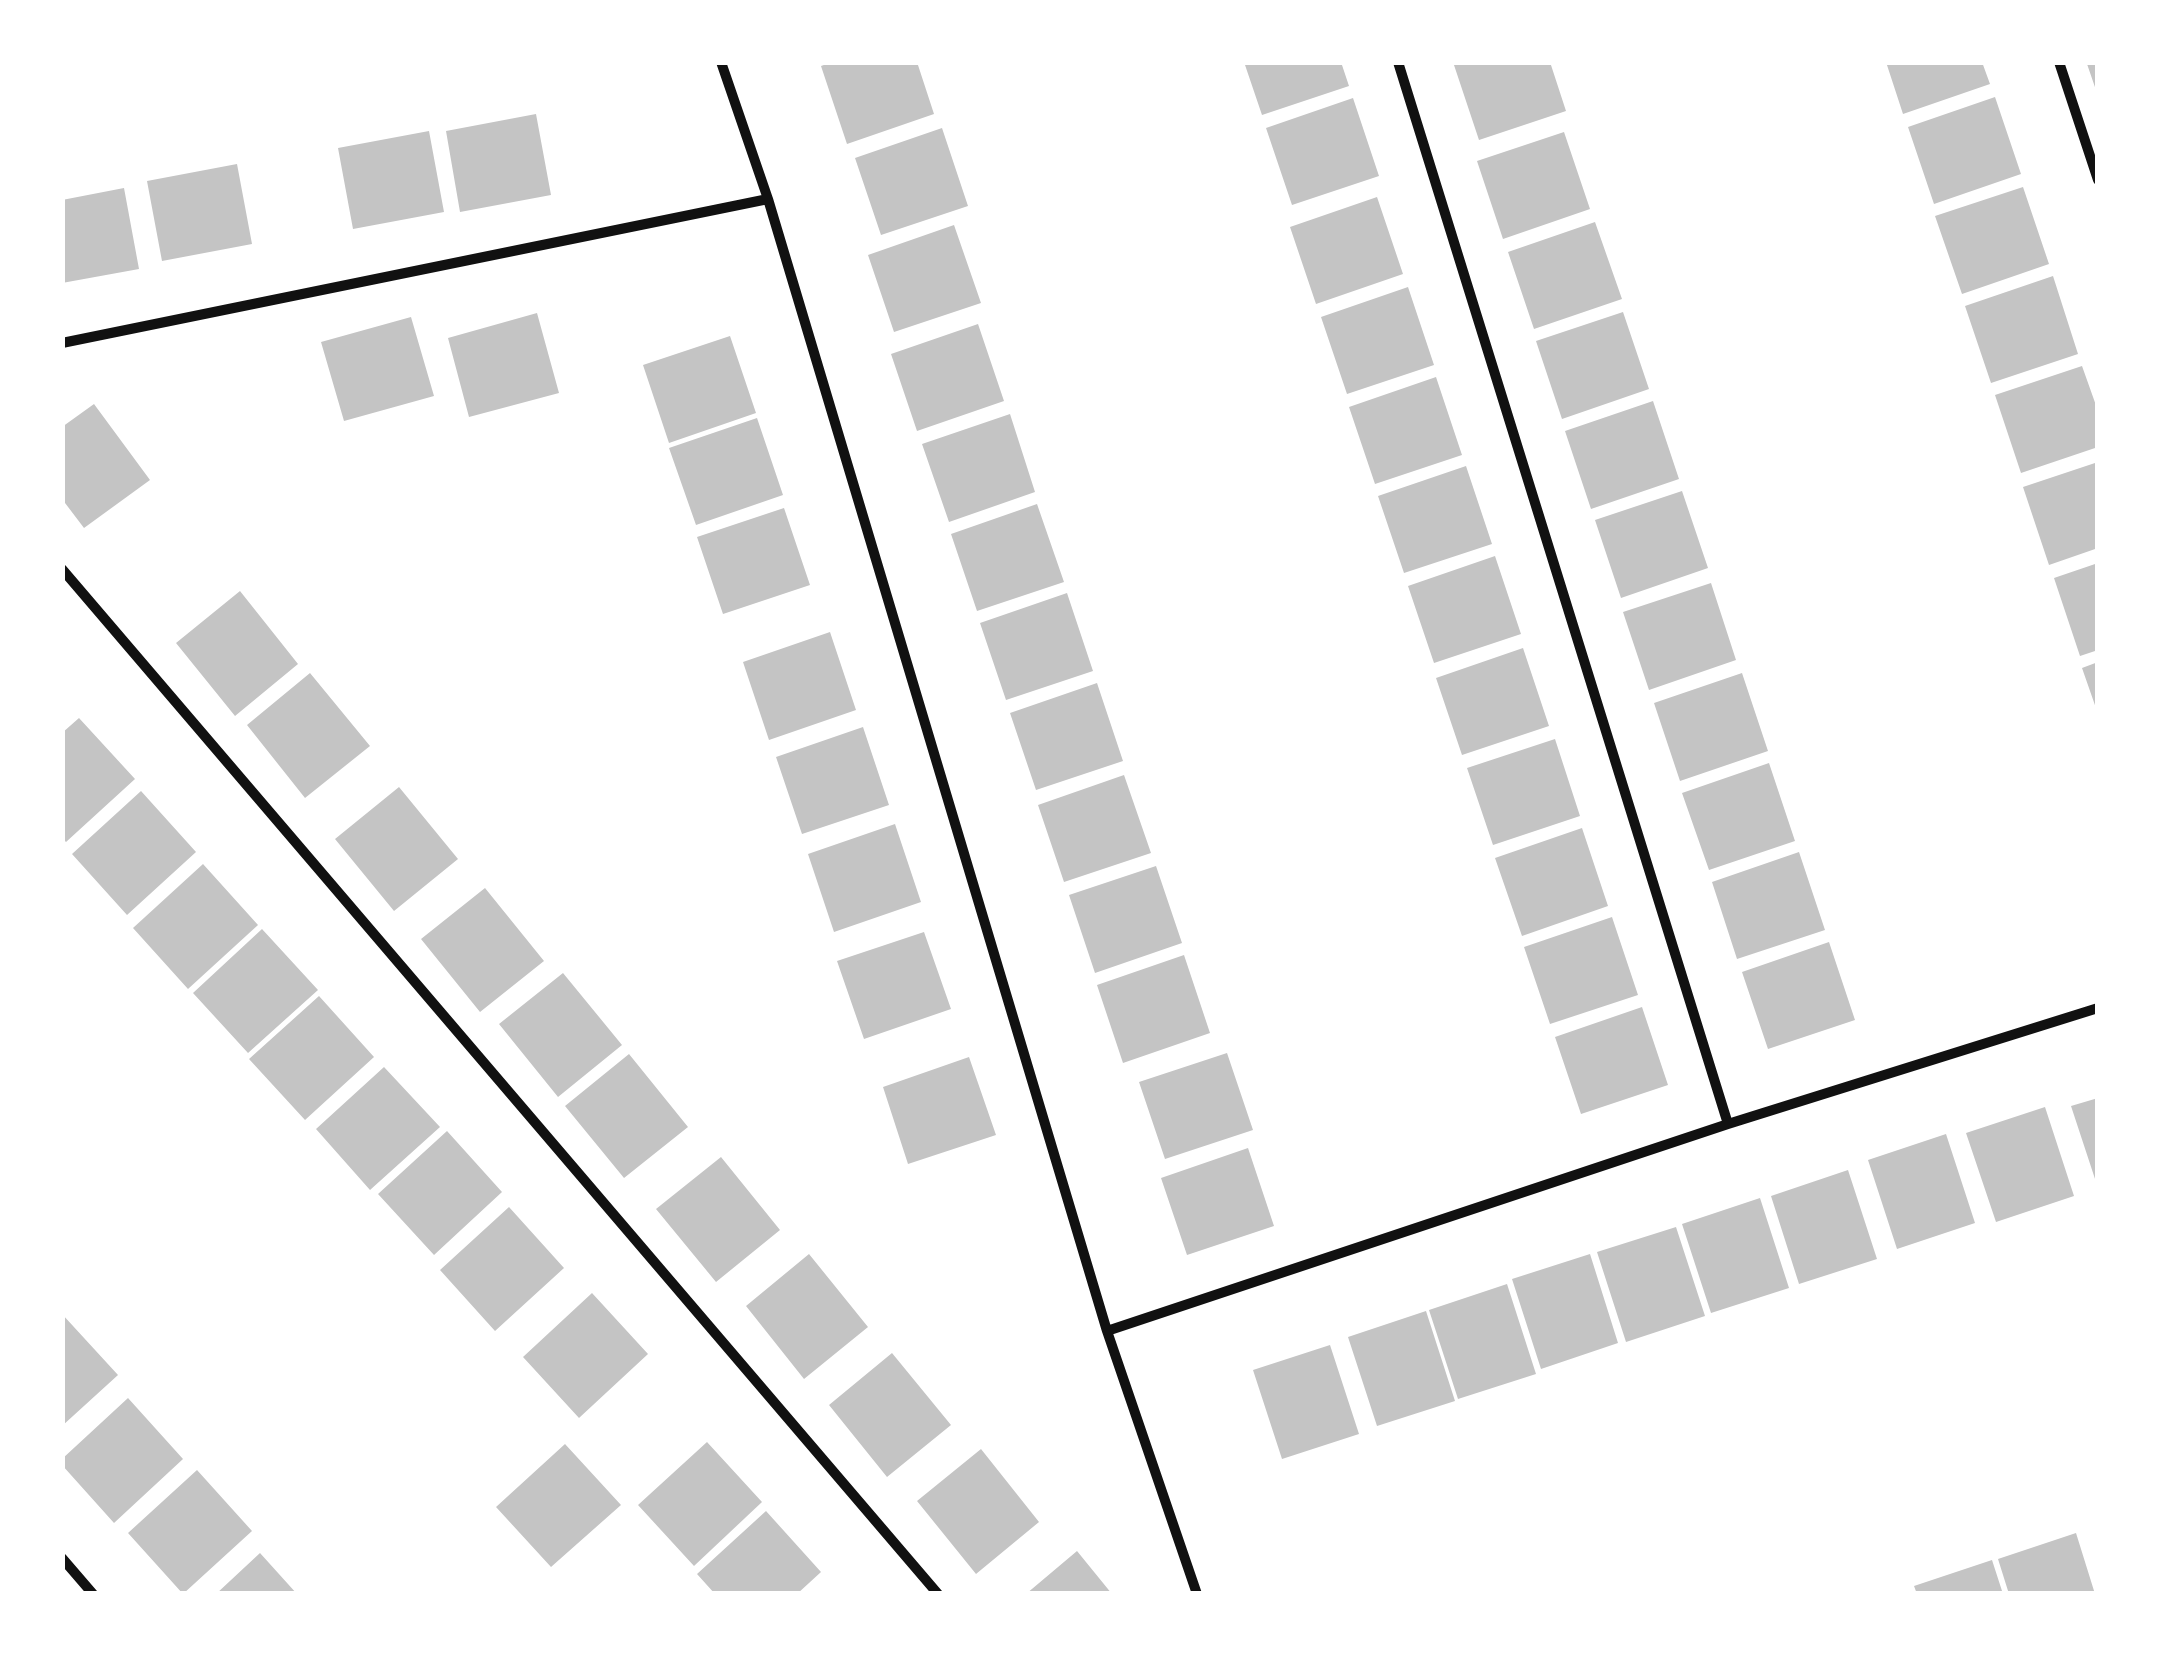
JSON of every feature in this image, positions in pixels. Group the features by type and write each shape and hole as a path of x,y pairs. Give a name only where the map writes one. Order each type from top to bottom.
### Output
{"street":[{"path":"721,62 768,199 1107,1331 1198,1594"},
{"path":"1398,62 1728,1124"},
{"path":"2059,62 2098,180"},
{"path":"62,343 768,199"},
{"path":"62,570 938,1594"},
{"path":"1107,1331 1728,1124 2098,1008"},
{"path":"62,1558 93,1594"}],"building":[{"path":"832,62 917,62 934,114 847,144 821,66"},
{"path":"1244,62 1341,62 1349,86 1262,115"},
{"path":"1453,62 1550,62 1566,111 1479,140"},
{"path":"1886,62 1982,62 1990,84 1903,114"},
{"path":"2098,62 2097,93 2087,64"},
{"path":"1995,97 2021,174 1934,204 1908,127"},
{"path":"1353,98 1379,176 1292,205 1266,128"},
{"path":"536,114 551,195 460,212 446,131"},
{"path":"942,128 968,206 881,235 855,158"},
{"path":"429,131 444,212 353,229 338,148"},
{"path":"1564,132 1590,209 1503,239 1477,161"},
{"path":"237,164 252,244 162,261 147,181"},
{"path":"2023,187 2049,264 1962,294 1935,216"},
{"path":"124,188 139,269 62,283 62,200"},
{"path":"1377,197 1403,274 1316,304 1290,227"},
{"path":"1595,222 1622,299 1534,329 1508,252"},
{"path":"954,225 981,303 894,332 868,255"},
{"path":"2053,276 2078,354 1991,383 1965,306"},
{"path":"1408,287 1434,365 1347,394 1321,317"},
{"path":"1623,312 1649,389 1562,419 1536,341"},
{"path":"537,313 559,393 469,417 448,338"},
{"path":"411,317 434,396 344,421 321,342"},
{"path":"978,324 1004,401 917,431 891,354"},
{"path":"730,336 756,413 669,443 643,365"},
{"path":"2082,366 2098,411 2098,447 2021,473 1995,395"},
{"path":"1436,377 1462,455 1375,484 1349,407"},
{"path":"1653,401 1679,479 1591,509 1565,431"},
{"path":"94,404 150,480 84,528 62,499 62,427"},
{"path":"1010,414 1035,492 949,522 922,444"},
{"path":"757,418 783,495 696,525 669,448"},
{"path":"2098,462 2098,548 2049,565 2023,487"},
{"path":"1466,466 1492,544 1404,573 1378,496"},
{"path":"1682,491 1708,568 1621,598 1595,520"},
{"path":"1037,504 1064,582 977,611 951,534"},
{"path":"784,508 810,585 723,614 697,537"},
{"path":"1495,556 1521,634 1434,663 1408,586"},
{"path":"2098,563 2098,650 2080,656 2054,578"},
{"path":"1711,583 1736,660 1649,690 1623,612"},
{"path":"240,591 298,664 235,716 176,643"},
{"path":"1067,593 1093,671 1006,700 980,623"},
{"path":"830,632 856,710 769,740 743,662"},
{"path":"1523,648 1549,726 1462,755 1436,678"},
{"path":"2098,662 2098,711 2097,711 2082,668"},
{"path":"310,673 370,746 305,798 247,725"},
{"path":"1742,673 1768,751 1680,781 1654,703"},
{"path":"1097,683 1123,761 1036,790 1010,713"},
{"path":"79,718 135,779 66,842 62,838 62,733"},
{"path":"863,727 889,805 802,834 776,757"},
{"path":"1555,739 1580,816 1493,845 1467,768"},
{"path":"1769,763 1795,841 1709,870 1682,793"},
{"path":"1124,775 1151,853 1064,882 1038,805"},
{"path":"399,787 458,859 394,911 335,839"},
{"path":"141,791 196,852 127,915 72,854"},
{"path":"895,824 921,902 834,932 808,854"},
{"path":"1582,828 1608,906 1522,936 1495,858"},
{"path":"1799,852 1825,930 1737,959 1712,882"},
{"path":"203,864 258,925 188,989 133,928"},
{"path":"1156,866 1182,943 1095,973 1069,895"},
{"path":"485,888 544,961 480,1012 421,939"},
{"path":"1612,917 1638,995 1550,1024 1524,947"},
{"path":"262,929 318,990 248,1053 193,993"},
{"path":"924,932 951,1009 864,1039 837,961"},
{"path":"1829,942 1855,1020 1768,1049 1742,972"},
{"path":"1184,955 1210,1033 1123,1063 1097,985"},
{"path":"563,973 622,1045 558,1097 499,1024"},
{"path":"319,996 374,1057 305,1120 249,1059"},
{"path":"1642,1007 1668,1085 1581,1114 1555,1037"},
{"path":"1227,1053 1253,1130 1165,1159 1139,1082"},
{"path":"629,1054 688,1127 624,1178 565,1106"},
{"path":"969,1057 996,1135 908,1164 883,1087"},
{"path":"384,1067 440,1127 370,1190 316,1129"},
{"path":"2098,1098 2098,1185 2097,1185 2071,1106"},
{"path":"2045,1107 2074,1196 1996,1222 1966,1133"},
{"path":"447,1131 502,1192 434,1255 378,1194"},
{"path":"1946,1134 1975,1223 1897,1249 1868,1160"},
{"path":"1248,1148 1274,1226 1187,1255 1161,1178"},
{"path":"721,1157 780,1230 716,1282 656,1209"},
{"path":"1848,1170 1877,1259 1799,1284 1771,1196"},
{"path":"1760,1198 1789,1288 1711,1313 1682,1224"},
{"path":"509,1207 564,1268 495,1331 440,1270"},
{"path":"1676,1227 1705,1316 1626,1342 1597,1252"},
{"path":"809,1254 868,1327 804,1379 746,1306"},
{"path":"1590,1254 1618,1343 1541,1369 1512,1279"},
{"path":"1507,1284 1536,1374 1458,1399 1429,1310"},
{"path":"592,1293 648,1354 579,1418 523,1357"},
{"path":"1426,1311 1455,1401 1377,1426 1348,1337"},
{"path":"62,1314 118,1375 62,1426"},
{"path":"1330,1345 1359,1434 1282,1459 1253,1370"},
{"path":"892,1353 951,1425 887,1477 829,1405"},
{"path":"128,1398 183,1459 114,1523 62,1465 62,1459"},
{"path":"707,1442 762,1502 694,1566 638,1505"},
{"path":"565,1444 621,1505 551,1567 496,1507"},
{"path":"981,1449 1039,1522 976,1574 917,1501"},
{"path":"197,1470 252,1531 183,1594 128,1533"},
{"path":"766,1511 821,1572 797,1594 715,1594 697,1574"},
{"path":"2076,1533 2095,1594 2009,1594 1998,1559"},
{"path":"1077,1551 1112,1594 1026,1594"},
{"path":"260,1553 297,1594 216,1594"},
{"path":"1992,1560 2003,1594 1917,1594 1914,1586"}]}
